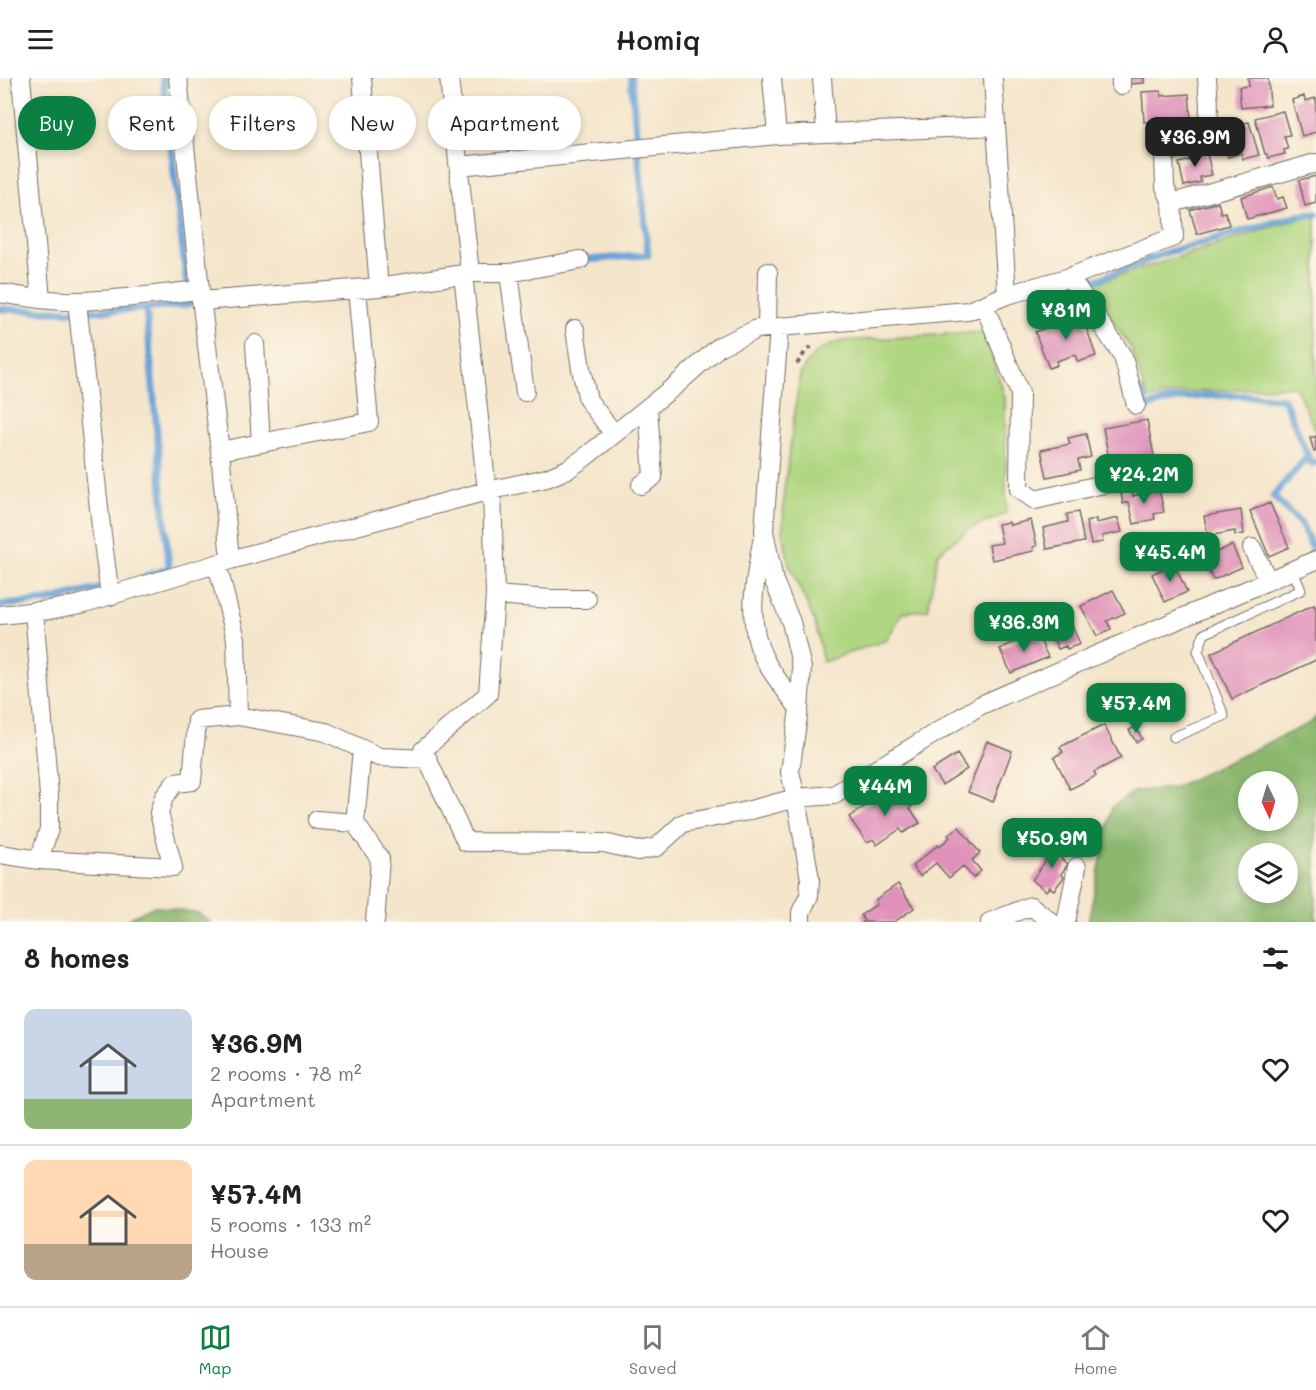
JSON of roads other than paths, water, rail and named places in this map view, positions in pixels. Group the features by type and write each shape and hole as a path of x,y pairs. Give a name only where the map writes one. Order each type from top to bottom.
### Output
{"street":[{"path":"21,78 41,299"},
{"path":"178,78 194,293 219,451 224,562 236,639 238,716"},
{"path":"362,78 378,276"},
{"path":"449,78 489,491 495,595 488,694 423,750 466,842 604,843 638,851 657,847 683,823 743,812 796,798 834,795 981,705 1316,560"},
{"path":"772,78 777,135"},
{"path":"822,78 826,133"},
{"path":"993,78 1007,295"},
{"path":"0,615 81,604 110,590 489,491 547,478 568,469 614,434 676,385 720,346 757,329 968,311 1007,295 1070,277 1174,237 1172,203 1165,187 1164,154 1200,135 1206,125 1208,116 1207,78"},
{"path":"459,166 777,135 996,126"},
{"path":"1172,203 1316,163"},
{"path":"0,293 41,299 78,309 142,297 194,293 379,287 468,270 509,273 580,260"},
{"path":"768,272 773,327 764,531 753,593 755,631 764,659 799,709"},
{"path":"509,273 525,392"},
{"path":"1070,277 1123,357 1136,405"},
{"path":"219,451 369,422 357,288"},
{"path":"984,305 1020,393 1019,489 1035,500 1159,471"},
{"path":"78,309 101,527 110,590"},
{"path":"575,329 588,400 614,434"},
{"path":"255,344 261,443"},
{"path":"641,485 652,477 648,408"},
{"path":"764,531 774,581 791,622 802,668 790,772 810,879 809,896 801,912 801,922"},
{"path":"1252,548 1269,580"},
{"path":"495,595 587,599"},
{"path":"34,612 49,796 49,830 39,860"},
{"path":"0,854 39,860 173,867 159,813 164,797 175,783 192,781 197,720 238,716 326,732 379,757 428,759"},
{"path":"362,749 355,823 380,859 375,922"},
{"path":"317,820 355,823"},
{"path":"1065,922 1077,867"},
{"path":"990,922 1030,906 1051,922"}],"lane":[{"path":"1174,737 1224,716 1198,651 1204,634 1301,590 1292,569"}],"waterway":[{"path":"0,309 94,311 189,304 163,78"},
{"path":"581,257 586,260 648,255 631,78"},
{"path":"1093,297 1089,292 1089,283 1165,253 1297,216 1316,214"},
{"path":"146,309 169,568 146,576"},
{"path":"1141,391 1146,407 1171,400 1218,395 1284,399 1311,464 1316,462"},
{"path":"1308,456 1273,496 1301,524 1312,547"},
{"path":"0,605 47,601 107,587"}]}
